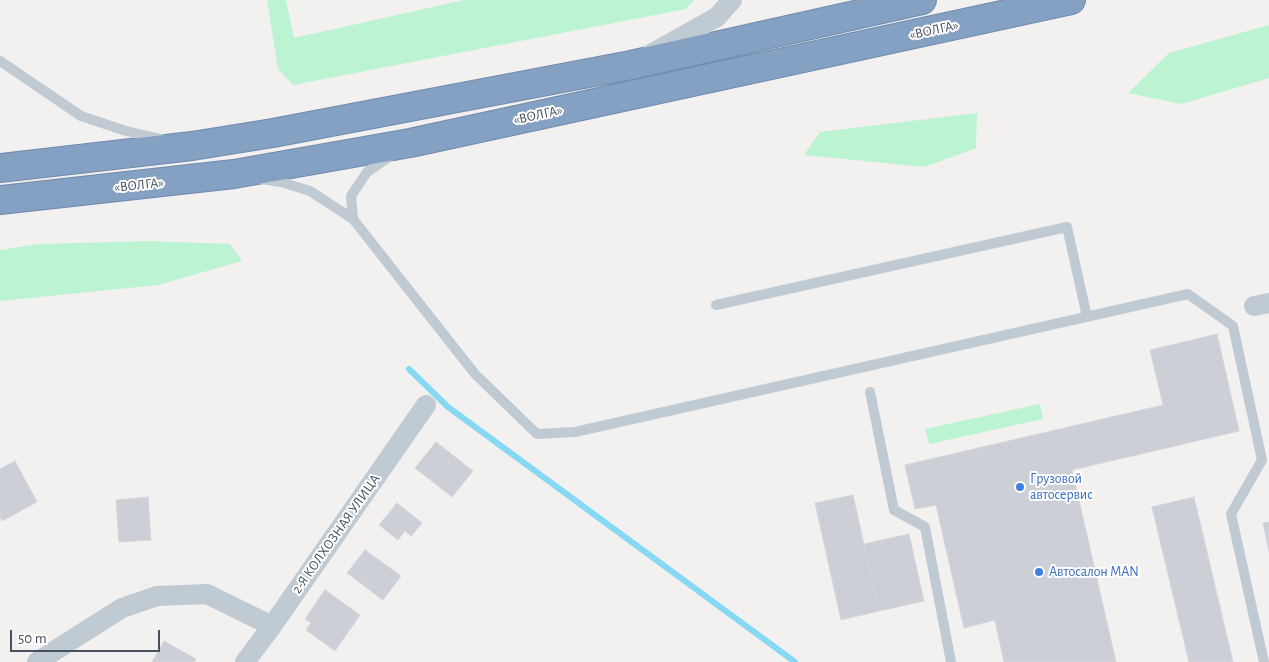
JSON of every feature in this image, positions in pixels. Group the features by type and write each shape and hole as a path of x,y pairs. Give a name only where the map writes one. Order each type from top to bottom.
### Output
{"highway":[{"path":"0,168 192,146 273,133 631,65 922,0"},
{"name":"«ВОЛГА»","path":"0,200 234,174 410,143 1071,0"}],"street":[{"path":"631,65 717,17 732,0"},
{"name":"2-Я КОЛХОЗНАЯ УЛИЦА","path":"245,662 426,406"},
{"path":"37,662 122,608 157,596 208,594 272,626"}],"lane":[{"path":"0,61 81,116 126,131 192,146"},
{"path":"353,219 350,196 367,172 410,143"},
{"path":"234,174 281,182 310,191 353,219 475,374 537,434 575,432 1188,294 1233,326 1262,460 1231,514 1264,662"},
{"path":"716,305 1067,227 1087,317"},
{"path":"870,392 894,510 925,527 950,662"}],"green space":[{"path":"267,0 286,0 294,38 464,0 694,0 686,9 293,85 278,69"},
{"path":"1269,25 1269,78 1181,104 1128,93 1169,53"},
{"path":"977,113 976,148 925,167 804,155 820,132"},
{"path":"149,241 230,244 242,261 158,285 0,301 0,250 39,244"},
{"path":"1040,404 1043,419 929,444 925,429"}],"building":[{"path":"1217,334 1239,431 1072,470 1116,662 1004,662 995,620 964,628 936,505 915,509 905,465 1163,405 1150,350"},
{"path":"436,442 473,471 452,497 415,468"},
{"path":"15,461 37,502 2,521 0,517 0,469"},
{"path":"853,495 879,611 841,620 815,503"},
{"path":"148,497 151,540 119,542 116,500"},
{"path":"1194,497 1233,662 1189,662 1152,507"},
{"path":"397,503 422,523 411,536 405,531 398,540 379,525"},
{"path":"1269,522 1269,552 1263,523"},
{"path":"909,534 924,601 879,611 864,544"},
{"path":"365,550 401,576 383,600 347,573"},
{"path":"325,590 360,615 335,651 306,630 311,623 305,619"},
{"path":"164,641 196,659 194,662 152,662"}],"waterway":[{"path":"409,369 448,407 795,662"}],"place":[{"name":"Грузовой автосервис","path":"1020,487"},
{"name":"Автосалон MAN","path":"1039,572"}]}
